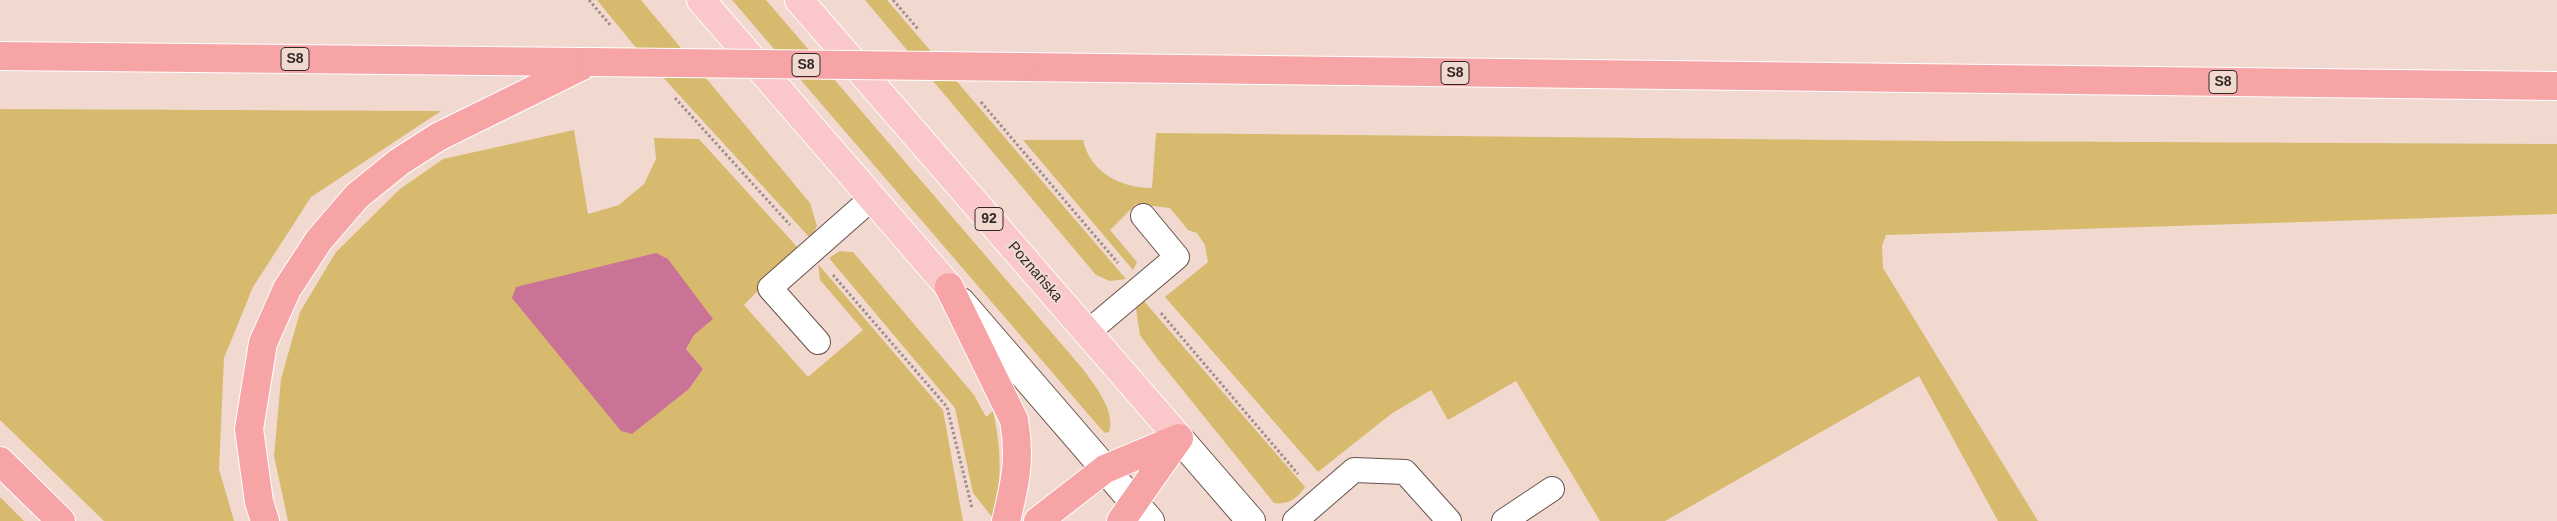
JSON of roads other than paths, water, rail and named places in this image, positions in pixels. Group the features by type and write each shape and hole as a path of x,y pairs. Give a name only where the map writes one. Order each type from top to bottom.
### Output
{"highway":[{"name":"S8","path":"0,56 2557,86"},
{"path":"265,521 259,502 249,429 263,343 288,289 319,240 357,196 399,162 438,136 590,62"},
{"path":"948,287 1014,420 1018,443 1018,472 1006,521"},
{"path":"1038,521 1105,469 1179,438"},
{"path":"1135,515 1179,438"},
{"path":"0,461 61,521"}],"main road":[{"path":"701,0 1105,469 1135,515"},
{"name":"Poznańska","path":"799,0 1251,521"}],"lane":[{"path":"818,342 770,288 872,198"},
{"path":"1088,332 1177,257 1143,216"},
{"path":"1295,521 1354,470 1405,472 1449,521"},
{"path":"1504,521 1552,489"}]}
